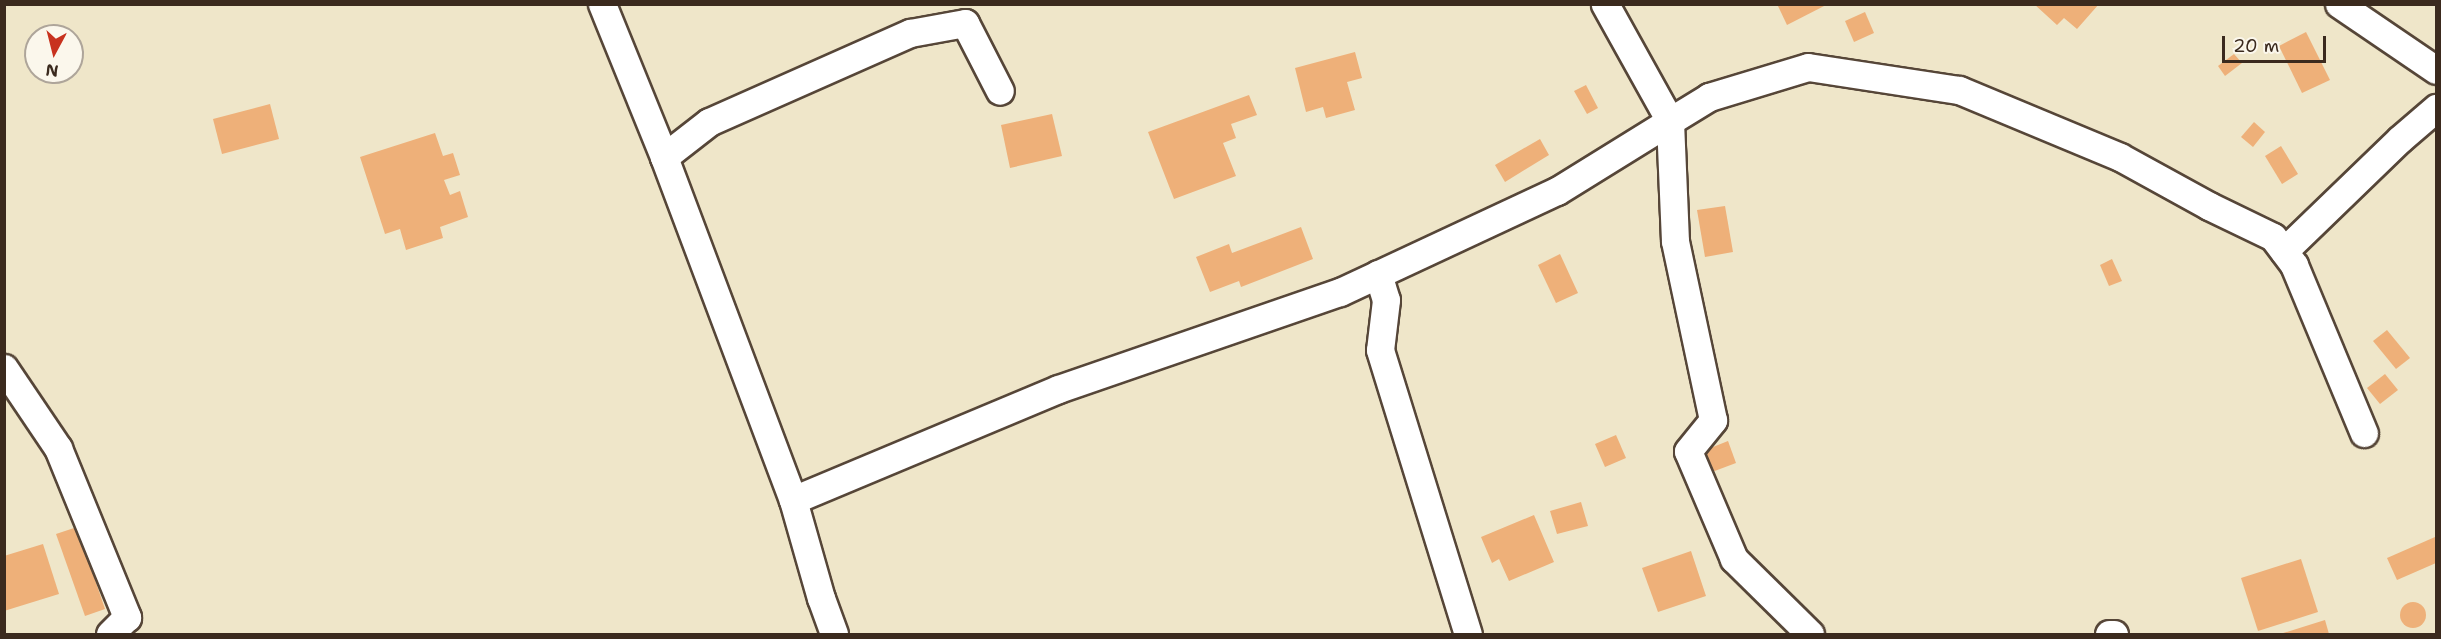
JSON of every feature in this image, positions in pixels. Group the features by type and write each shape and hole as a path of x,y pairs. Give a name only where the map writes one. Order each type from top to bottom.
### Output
{"street":[{"path":"602,4 664,157 793,500 821,598 834,634"},
{"path":"1605,4 1670,121 1675,241 1713,420 1688,451 1734,559 1810,634"},
{"path":"2339,4 2436,70"},
{"path":"664,157 709,122 910,33 965,23 1000,91"},
{"path":"793,500 1058,389 1340,292 1557,191 1709,98 1808,67 1959,90 2120,156 2209,206 2273,237 2294,265 2364,433"},
{"path":"2283,251 2400,139 2436,108"},
{"path":"1378,274 1386,300 1380,350 1468,634"},
{"path":"4,368 58,448 127,617 110,634"},
{"path":"2109,634 2114,634"}],"building":[{"path":"1777,4 1828,4 1787,25"},
{"path":"2034,4 2099,4 2077,29 2064,18 2057,25"},
{"path":"1865,12 1874,33 1854,42 1845,21"},
{"path":"2306,32 2330,80 2302,93 2279,46"},
{"path":"1355,52 1362,78 1347,82 1355,110 1326,118 1323,107 1306,112 1295,68"},
{"path":"2234,54 2242,63 2225,76 2218,66"},
{"path":"1586,85 1598,108 1587,114 1574,91"},
{"path":"1249,95 1257,115 1231,124 1236,138 1223,143 1236,176 1174,199 1148,132"},
{"path":"270,104 279,139 222,154 213,119"},
{"path":"1052,114 1062,156 1010,168 1001,125"},
{"path":"2254,122 2265,132 2253,147 2241,137"},
{"path":"435,133 443,156 453,153 460,175 444,180 450,195 460,191 468,217 440,227 443,238 406,250 400,229 385,234 360,157"},
{"path":"1540,139 1549,155 1505,182 1495,165"},
{"path":"2281,146 2298,174 2282,184 2265,156"},
{"path":"1725,206 1733,252 1705,257 1697,210"},
{"path":"1301,227 1313,259 1241,287 1239,281 1210,292 1196,257 1229,244 1232,253"},
{"path":"1560,254 1578,293 1556,303 1538,265"},
{"path":"2112,259 2122,281 2109,286 2100,265"},
{"path":"2387,330 2410,358 2396,369 2373,341"},
{"path":"2385,374 2398,390 2380,404 2367,388"},
{"path":"1616,435 1626,458 1605,467 1595,444"},
{"path":"1728,441 1736,463 1712,472 1703,451"},
{"path":"1581,502 1588,526 1557,534 1550,511"},
{"path":"1534,515 1554,562 1509,581 1499,559 1492,563 1481,537"},
{"path":"77,527 105,609 85,616 56,534"},
{"path":"2435,537 2436,563 2397,580 2387,558"},
{"path":"43,544 59,594 4,611 4,556"},
{"path":"1691,551 1706,596 1658,612 1642,568"},
{"path":"2301,559 2318,612 2258,631 2241,578"},
{"path":"2413,602 2422,606 2426,615 2422,624 2413,628 2404,624 2400,615 2404,606"},
{"path":"2325,620 2329,634 2280,634"}]}
